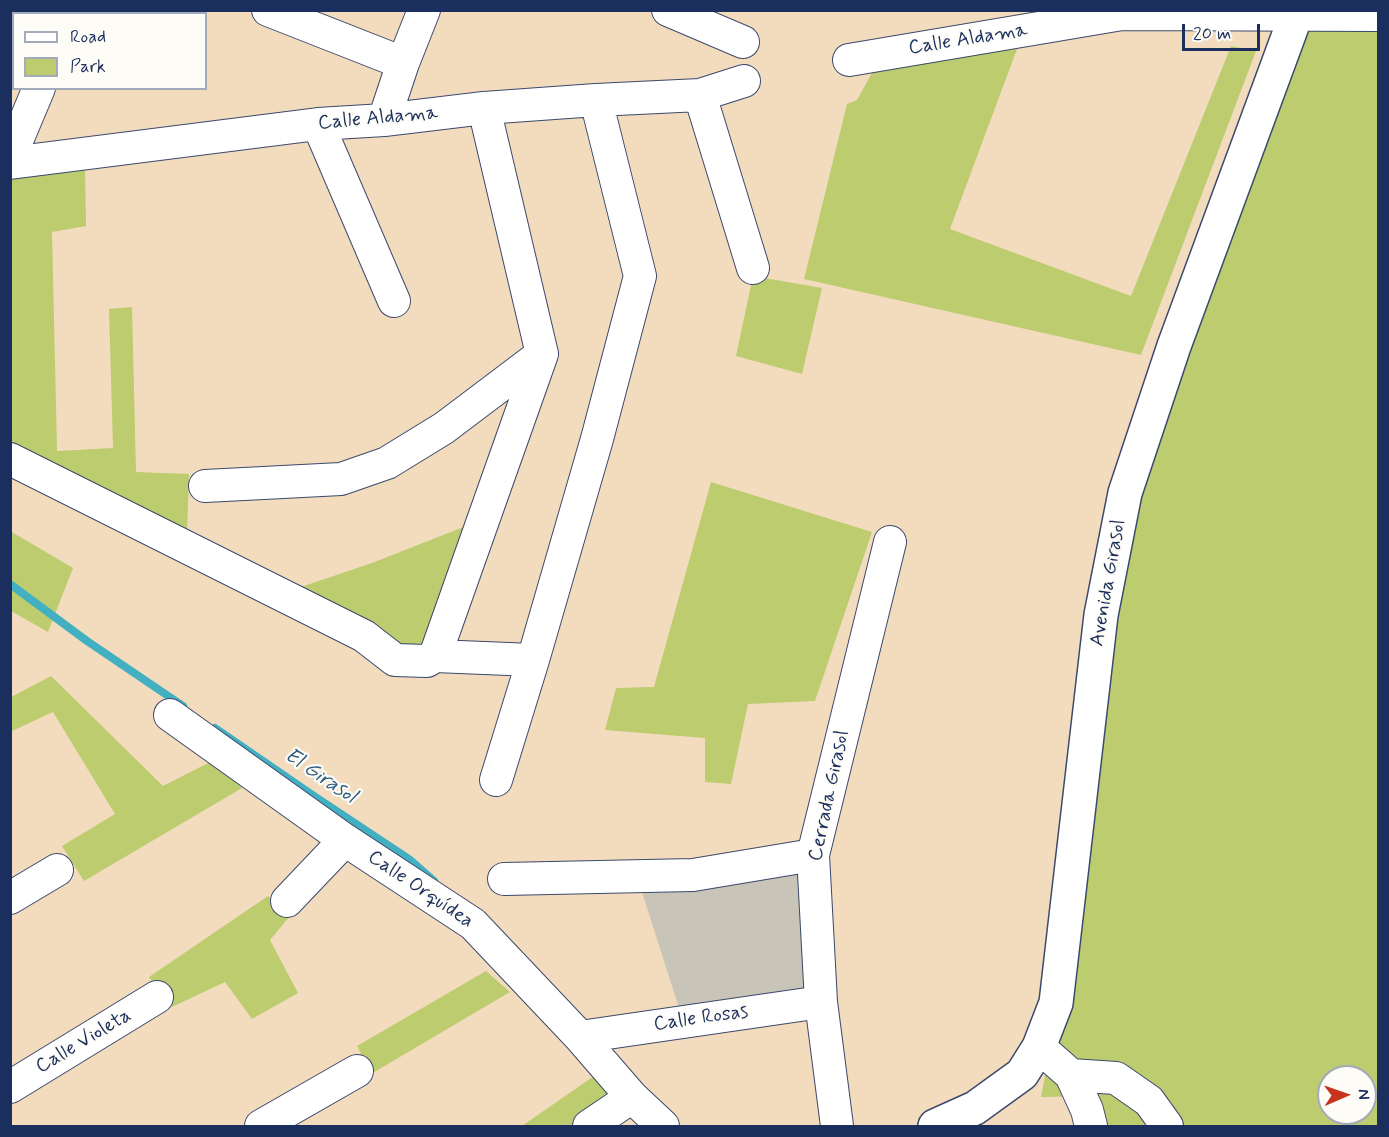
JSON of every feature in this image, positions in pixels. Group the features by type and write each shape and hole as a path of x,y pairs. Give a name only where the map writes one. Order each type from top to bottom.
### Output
{"street":[{"path":"268,10 403,63"},
{"path":"384,120 424,10"},
{"path":"668,10 743,42"},
{"name":"Calle Aldama","path":"849,60 1116,13 1378,15"},
{"name":"Avenida Girasol","path":"935,1126 975,1108 1022,1074 1039,1047 1056,1003 1101,615 1125,493 1174,346 1297,13"},
{"name":"Calle Aldama","path":"10,163 318,124 384,120 484,108 700,95 744,81"},
{"path":"10,157 38,90"},
{"path":"700,95 753,268"},
{"path":"496,780 597,439 640,276 596,100"},
{"path":"435,656 542,354 484,108"},
{"path":"318,124 394,301"},
{"path":"205,486 341,479 387,463 444,428 542,354"},
{"path":"10,459 364,636 395,660 427,661 435,656 533,660"},
{"name":"Cerrada Girasol","path":"837,1126 821,1002 813,855 890,542"},
{"name":"Calle Orquídea","path":"170,715 345,840 473,924 581,1037 632,1097 663,1126"},
{"path":"287,901 345,840"},
{"path":"504,879 693,875 813,855"},
{"path":"10,898 57,870"},
{"name":"Calle Violeta","path":"10,1087 157,997"},
{"name":"Calle Rosas","path":"581,1037 821,1002"},
{"path":"1039,1047 1071,1075 1088,1110 1091,1126"},
{"path":"261,1126 357,1071"},
{"path":"1071,1075 1116,1078 1149,1101 1167,1126"},
{"path":"589,1126 632,1097"}],"shaded area":[{"path":"798,868 810,990 679,1008 640,886"}],"green space":[{"path":"1308,27 1378,29 1378,1126 1106,1126 1090,1096 1041,1097 1067,959 1110,644 1141,483"},
{"path":"1231,46 1256,51 1141,355 804,279 847,104 857,100 878,62 1017,49 950,229 1131,296"},
{"path":"85,166 86,226 52,232 57,451 113,448 109,309 132,307 136,472 189,474 187,535 11,445 10,169"},
{"path":"753,276 822,288 802,374 736,356"},
{"path":"711,482 872,532 815,701 748,704 731,784 705,782 705,738 605,730 616,688 654,687"},
{"path":"466,526 427,652 398,656 295,589 372,563"},
{"path":"10,531 73,568 48,632 11,611"},
{"path":"51,676 163,786 216,759 242,788 84,881 62,846 115,814 53,712 12,731 11,729 11,697"},
{"path":"268,896 290,916 270,940 298,993 252,1019 225,982 172,1007 149,977"},
{"path":"486,971 510,992 371,1074 357,1046"},
{"path":"594,1076 615,1100 578,1126 522,1126"}],"waterway":[{"name":"El Girasol","path":"10,584 87,641 183,706"},
{"name":"El Girasol","path":"215,728 409,859 434,881"}]}
